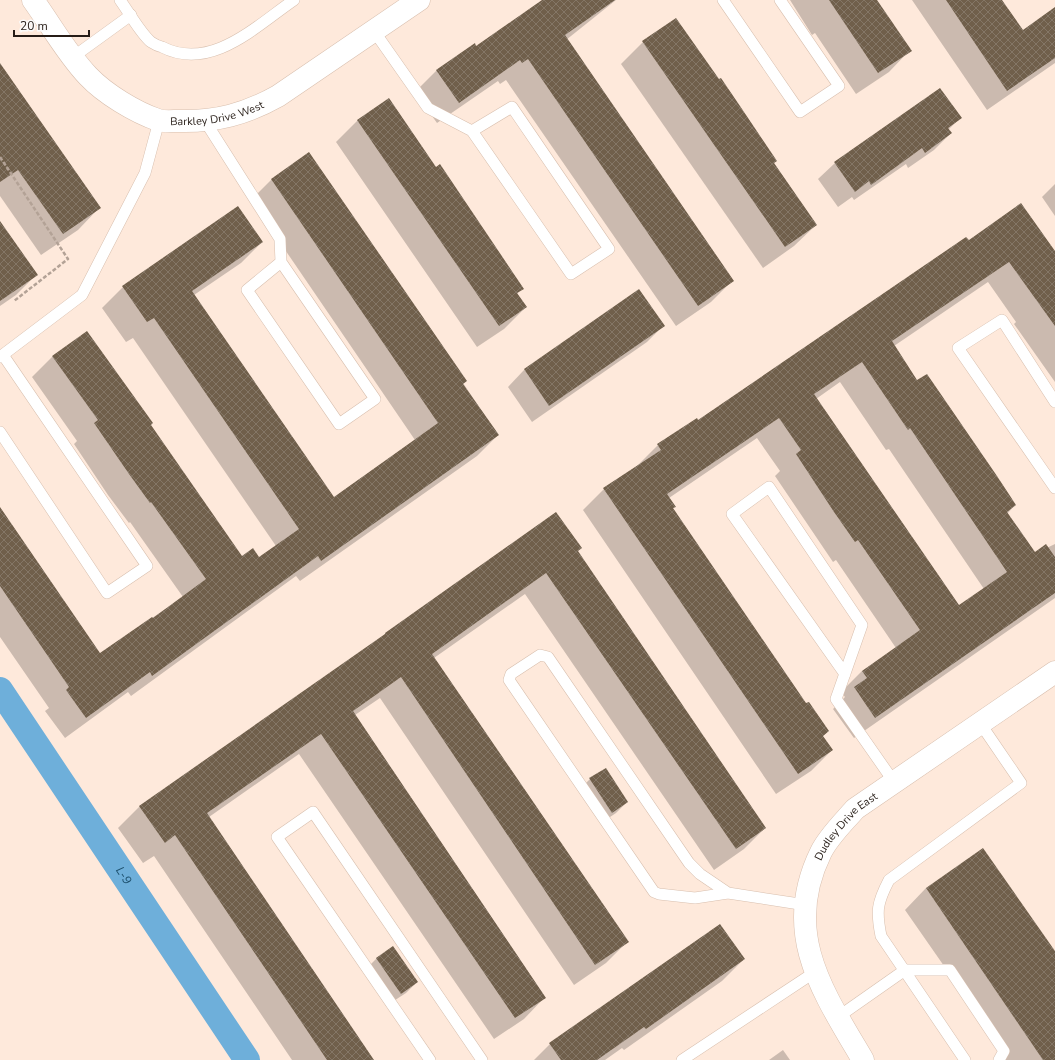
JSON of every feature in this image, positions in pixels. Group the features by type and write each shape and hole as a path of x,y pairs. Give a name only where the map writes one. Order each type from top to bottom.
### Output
{"street":[{"name":"Barkley Drive West","path":"33,0 73,58 89,77 102,89 118,100 159,120 205,121 235,116 258,107 278,96 419,0"},
{"name":"Dudley Drive East","path":"863,1060 824,993 815,972 806,941 806,904 814,869 821,852 831,837 855,809 1055,672"}],"lane":[{"path":"120,0 151,42 170,52 192,56 214,52 233,42 294,0"},
{"path":"723,0 800,112 839,86 780,0"},
{"path":"73,58 131,15"},
{"path":"374,31 428,108 472,131 571,274 609,249 512,107 472,131"},
{"path":"0,432 107,593 147,566 1,356 82,295 145,173 159,120"},
{"path":"205,121 280,239 281,262 375,399 339,424 247,290 281,262"},
{"path":"1055,402 1002,320 958,348 1055,488"},
{"path":"845,674 732,514 769,487 862,625 845,674 836,699 894,782"},
{"path":"728,893 700,874 689,864 548,657 540,655 511,674 509,680 650,888 659,894 696,898 728,893 806,904"},
{"path":"965,1060 881,936 877,917 880,898 889,880 1021,783 980,723"},
{"path":"430,1060 277,837 313,812 482,1060"},
{"path":"838,1017 905,970 950,970 1004,1051 999,1060"},
{"path":"682,1060 815,972"}],"path":[{"path":"0,156 68,259 14,301"}],"building":[{"path":"542,0 615,0 565,35 734,281 698,306 528,59 522,63 520,60 459,103 436,70 475,43 476,46"},
{"path":"829,0 877,0 912,51 878,73"},
{"path":"946,0 1002,0 1023,30 1055,7 1055,58 1007,91"},
{"path":"676,18 719,79 721,78 777,161 774,163 817,225 785,247 642,41"},
{"path":"0,63 101,208 63,234 18,170 0,182"},
{"path":"940,88 962,118 948,128 952,133 925,153 922,148 871,185 869,181 855,192 834,162"},
{"path":"389,98 436,167 440,164 524,289 517,293 527,307 499,326 357,120"},
{"path":"309,152 467,381 463,384 499,435 321,561 318,556 152,676 150,672 86,718 66,690 69,687 0,586 0,507 100,653 152,617 153,618 206,579 129,474 94,423 98,420 52,356 87,331 153,423 151,425 242,556 253,548 259,557 299,529 154,318 147,322 122,286 238,206 263,242 192,291 334,497 438,423 271,179"},
{"path":"1021,203 1055,251 1055,326 1009,262 892,341 917,380 927,374 997,476 1016,505 1007,512 1035,552 1046,544 1055,557 1055,593 875,718 854,687 867,678 862,671 920,630 858,540 855,542 834,512 796,454 801,450 779,418 667,494 676,507 673,508 806,703 809,702 829,731 823,736 833,750 798,774 603,488 661,450 657,444 697,418 698,420 966,237 969,240","holes":["862,362 908,430 910,428 1007,572 959,605 814,394"]},
{"path":"0,221 38,275 0,301"},
{"path":"639,289 665,326 549,406 524,369"},
{"path":"556,512 582,548 578,551 766,828 736,849 546,573 432,654 629,942 595,965 401,677 353,711 546,998 515,1018 321,734 207,813 374,1060 327,1060 175,835 165,843 139,806"},
{"path":"606,768 628,802 612,813 589,778"},
{"path":"983,848 1055,951 1055,1060 1043,1060 926,888"},
{"path":"720,924 745,959 646,1029 644,1027 597,1060 561,1060 549,1043"},
{"path":"393,946 418,982 401,994 376,958"}],"waterway":[{"name":"L-9","path":"0,690 247,1060"}]}
